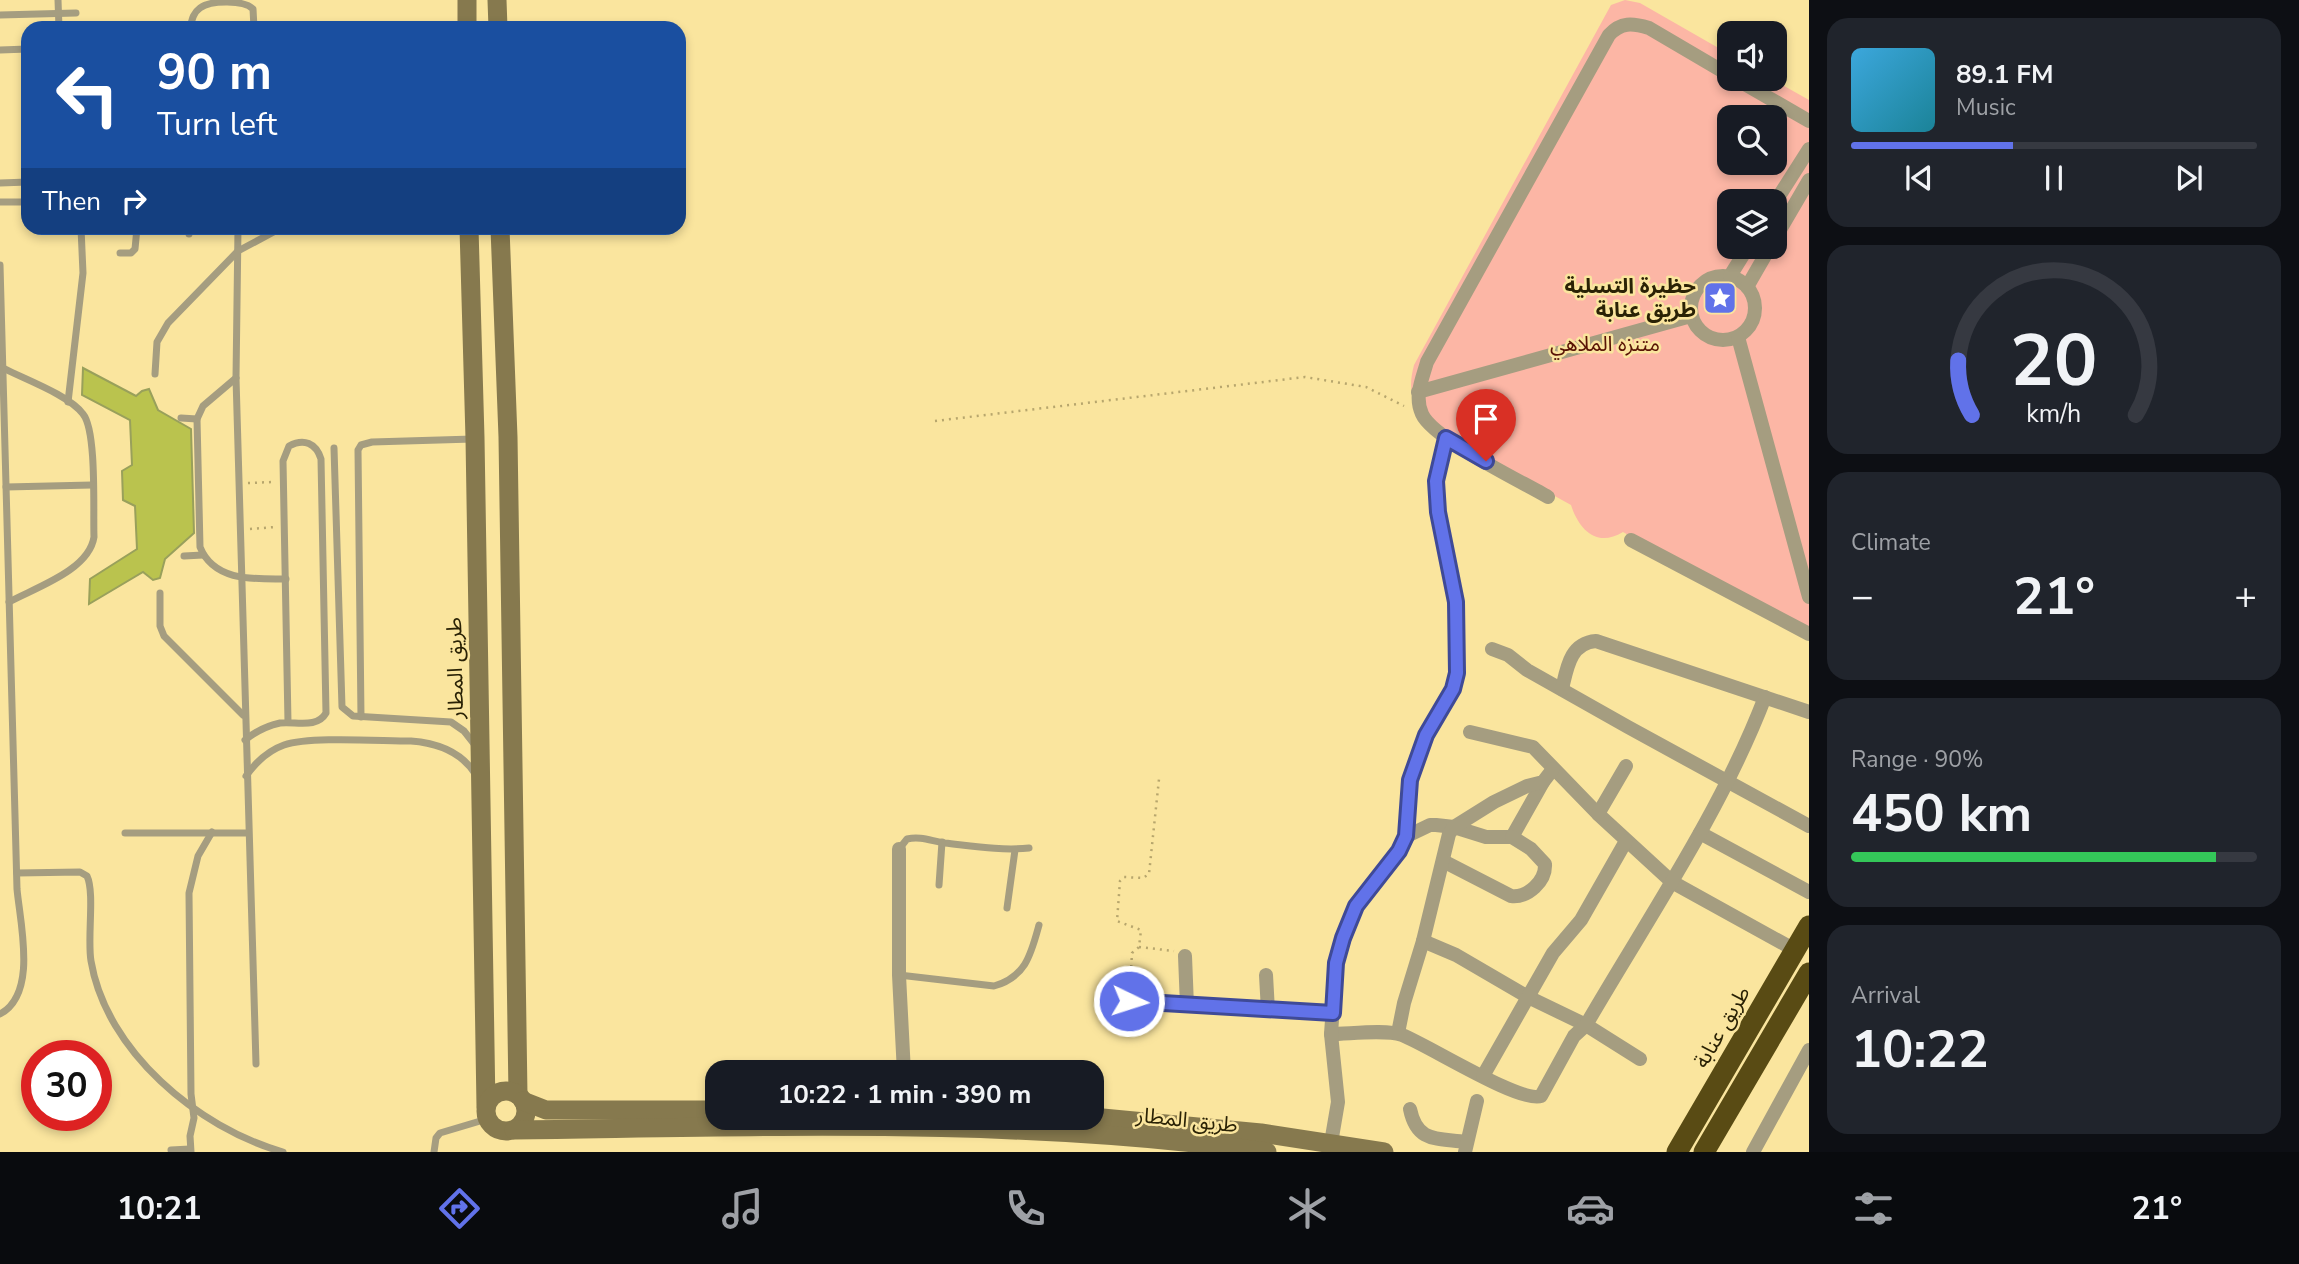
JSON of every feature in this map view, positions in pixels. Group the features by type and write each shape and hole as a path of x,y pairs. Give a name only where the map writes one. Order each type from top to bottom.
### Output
{"highway":[{"name":"طريق عنابة","path":"1677,1152 1809,926"},
{"path":"1704,1152 1809,973"}],"main road":[{"path":"467,0 467,21"},
{"path":"497,0 498,21"},
{"name":"طريق المطار","path":"469,235 486,1113"},
{"path":"500,235 508,437 521,1098 526,1110 524,1120 514,1130 496,1129 486,1113 492,1095 500,1091 521,1098 546,1111 705,1110"},
{"path":"475,438 508,437"},
{"name":"طريق المطار","path":"1104,1120 1177,1139 1267,1152"},
{"name":"طريق المطار","path":"514,1130 705,1126"},
{"name":"طريق المطار","path":"1031,1130 1177,1139 1331,1143 1384,1152"}],"street":[{"path":"1548,497 1446,438 1423,416 1418,392 1427,362 1609,35 1625,24 1636,24 1648,28 1717,68"},
{"path":"1757,91 1809,121"},
{"path":"1784,189 1809,149"},
{"path":"1787,218 1809,180"},
{"path":"1730,276 1741,259"},
{"path":"1747,287 1763,259"},
{"path":"1718,276 1730,276 1747,287 1753,296 1753,319 1747,330 1738,337 1727,340 1705,335 1696,326 1691,316 1690,304 1700,284 1718,276"},
{"path":"1418,392 1691,316"},
{"path":"1738,337 1809,597"},
{"path":"1331,1143 1338,1102 1331,1034 1336,963 1356,906 1399,851 1406,836 1410,780 1426,735 1453,689 1457,673 1456,602 1438,512 1436,481 1446,438"},
{"path":"1631,540 1809,634"},
{"path":"1562,689 1569,660 1576,650 1585,643 1596,641 1809,712"},
{"path":"1492,649 1508,655 1527,670 1809,826"},
{"path":"1331,1034 1398,1033 1483,1076 1530,1097 1539,1097 1574,1036 1586,1026 1700,833 1750,736 1765,697"},
{"path":"1470,732 1537,749 1598,814 1672,881 1795,950"},
{"path":"1598,814 1626,766"},
{"path":"1512,838 1553,769"},
{"path":"1398,1033 1447,841 1454,827 1514,791 1543,782"},
{"path":"1406,836 1430,825 1454,827 1486,837 1512,838 1531,849 1545,864 1543,876 1532,890 1524,895 1511,896 1443,861"},
{"path":"1700,833 1809,892"},
{"path":"1483,1076 1553,953 1581,920 1626,841"},
{"path":"899,849 899,975 903,1060"},
{"path":"1423,941 1456,955 1528,997 1586,1026 1640,1059"},
{"path":"1185,956 1187,1006"},
{"path":"1266,975 1268,1011"},
{"path":"1129,1001 1333,1013"},
{"path":"1753,1152 1804,1069 1809,1050"},
{"path":"1410,1109 1419,1131 1466,1147 1477,1101"}],"lane":[{"path":"58,0 59,21"},
{"path":"192,21 201,7 215,3 243,2 253,9 254,21"},
{"path":"0,15 76,13"},
{"path":"0,50 21,49"},
{"path":"0,183 21,182"},
{"path":"0,202 21,202"},
{"path":"68,401 82,287 81,235"},
{"path":"120,253 131,253 135,249 136,235"},
{"path":"238,235 236,378 239,530 256,1064"},
{"path":"155,374 156,348 164,329 238,251 268,235"},
{"path":"0,265 17,873 24,949 22,979 13,1003 0,1014"},
{"path":"3,368 68,401 84,414 88,423 94,537 88,555 75,567 9,601"},
{"path":"236,378 203,406 197,418 199,539 209,562 241,579 286,579"},
{"path":"181,418 197,418"},
{"path":"361,717 358,450 361,445 372,442 475,438"},
{"path":"245,740 261,730 288,722 319,721 326,708 321,459 313,445 305,442 289,446 283,461 288,722"},
{"path":"334,448 340,699 347,712 361,717 450,722 464,731 479,753"},
{"path":"6,487 92,485"},
{"path":"184,556 204,555"},
{"path":"160,593 160,626 164,636 244,716"},
{"path":"246,776 262,757 285,745 298,742 411,741 425,742 452,751 473,771 480,783"},
{"path":"171,1150 190,1151 194,1118 189,893 198,856 212,832"},
{"path":"125,833 248,833"},
{"path":"899,849 909,838 920,837 1015,850 1029,848"},
{"path":"939,884 942,842"},
{"path":"1007,908 1015,850"},
{"path":"17,873 80,872 87,876 90,884 90,954 96,984 107,1013 143,1062 192,1105 226,1129 283,1152"},
{"path":"899,975 994,986 1001,984 1016,976 1027,964 1039,925"},
{"path":"434,1152 436,1138 440,1133 486,1113"}],"path":[{"path":"935,421 1305,377 1366,387 1423,416"},
{"path":"238,483 284,482"},
{"path":"239,530 285,526"},
{"path":"1129,1001 1132,953 1139,947 1141,929 1117,921 1120,881 1124,877 1143,878 1149,874 1159,779"},
{"path":"1139,947 1169,950 1185,956"}],"green space":[{"name":"متنزه الملاهي","path":"1625,0 1640,3 1717,47 1717,91 1787,91 1787,88 1809,100 1809,637 1623,532 1605,538 1590,534 1579,522 1571,505 1427,425 1411,390 1414,365 1611,5"}],"building":[{"path":"83,368 136,396 149,389 158,410 191,429 194,533 165,559 160,578 153,580 143,572 89,604 90,579 137,549 135,506 123,500 122,471 132,465 130,420 82,395"}],"place":[{"name":"حظيرة التسلية طريق عنابة","path":"1720,298"}],"route":[{"path":"1129,1001 1333,1013 1336,963 1343,938 1356,906 1392,861 1406,836 1410,780 1426,735 1453,689 1457,673 1456,602 1438,512 1436,481 1446,438 1486,461"}]}
